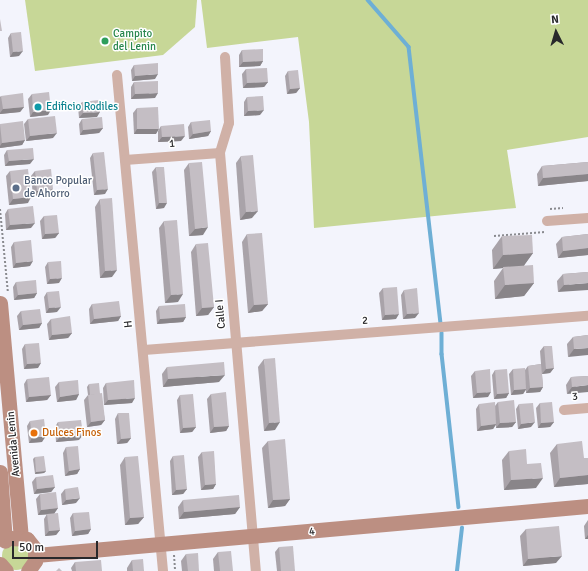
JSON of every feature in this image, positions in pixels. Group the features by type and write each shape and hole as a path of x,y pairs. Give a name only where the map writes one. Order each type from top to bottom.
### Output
{"street":[{"name":"Calle I","path":"225,57 229,124 220,153 256,571"},
{"name":"H","path":"117,75 144,350 163,571"},
{"name":"1","path":"125,160 220,153"},
{"path":"548,226 588,218"},
{"name":"Avenida Lenin","path":"4,299 21,537"},
{"name":"2","path":"144,350 588,316"},
{"name":"3","path":"564,410 588,408"},
{"name":"Avenida Lenin","path":"0,472 3,544"},
{"name":"4","path":"36,555 588,506"},
{"path":"3,544 21,537 32,544 36,555 33,566 28,571"},
{"path":"0,564 6,571"}],"path":[{"path":"0,208 4,299"},
{"path":"494,236 548,226"},
{"path":"174,554 175,571"}],"green space":[{"name":"Campito del Lenin","path":"25,0 197,0 195,27 163,55 35,71"},
{"path":"201,0 588,0 588,137 507,150 516,208 314,228 309,122 298,37 207,48"},
{"path":"16,542 26,546 30,556 26,566 16,570 6,566 2,556 6,546"}],"building":[{"path":"0,19 2,31 0,31"},
{"path":"21,32 23,51 13,52 11,33"},
{"path":"263,49 263,61 243,62 242,50"},
{"path":"158,63 158,74 135,76 134,65"},
{"path":"267,68 268,82 247,83 246,69"},
{"path":"298,70 300,88 290,89 288,71"},
{"path":"158,81 158,93 135,94 134,82"},
{"path":"49,92 51,110 33,112 32,94"},
{"path":"23,93 24,107 3,109 1,96"},
{"path":"263,96 264,110 248,111 247,97"},
{"path":"99,100 100,112 83,113 82,102"},
{"path":"158,107 159,129 137,129 137,108"},
{"path":"55,116 57,133 30,136 28,119"},
{"path":"102,117 103,128 83,130 82,119"},
{"path":"210,120 211,131 193,134 191,122"},
{"path":"23,121 25,140 2,143 0,124"},
{"path":"184,124 185,136 162,137 161,126"},
{"path":"33,148 34,159 9,161 7,150"},
{"path":"104,152 108,189 97,190 93,153"},
{"path":"253,155 258,211 246,212 241,156"},
{"path":"202,162 208,227 195,229 189,163"},
{"path":"588,162 588,174 543,178 542,166"},
{"path":"156,167 164,167 167,203 159,203"},
{"path":"28,169 31,197 13,199 10,171"},
{"path":"51,169 53,189 37,191 35,171"},
{"path":"112,198 117,270 105,271 100,199"},
{"path":"33,206 35,223 10,225 8,209"},
{"path":"57,215 59,233 45,234 44,216"},
{"path":"177,220 183,294 171,295 164,221"},
{"path":"262,233 268,304 254,305 247,234"},
{"path":"588,234 588,248 563,251 562,237"},
{"path":"532,235 533,253 503,255 502,236"},
{"path":"31,240 33,261 16,263 14,242"},
{"path":"208,243 214,307 202,308 196,244"},
{"path":"61,261 62,278 50,279 48,262"},
{"path":"533,265 534,283 505,285 503,267"},
{"path":"588,272 588,283 564,285 563,274"},
{"path":"36,280 37,293 18,295 16,282"},
{"path":"397,287 399,314 385,315 383,288"},
{"path":"417,288 419,313 407,314 404,290"},
{"path":"59,291 61,307 49,308 47,292"},
{"path":"119,301 121,316 94,319 92,304"},
{"path":"185,304 186,317 160,319 159,306"},
{"path":"40,309 42,323 23,325 21,311"},
{"path":"70,316 72,333 52,335 51,319"},
{"path":"588,335 588,348 574,349 573,337"},
{"path":"39,343 41,363 27,364 25,344"},
{"path":"544,346 552,346 554,368 546,369"},
{"path":"275,358 280,422 269,423 264,359"},
{"path":"224,362 225,375 168,379 167,367"},
{"path":"541,364 543,387 530,388 528,366"},
{"path":"525,368 526,389 514,390 513,369"},
{"path":"490,369 491,392 477,393 475,371"},
{"path":"507,369 509,393 497,394 495,370"},
{"path":"588,376 588,385 572,387 571,377"},
{"path":"49,377 51,395 29,397 27,379"},
{"path":"78,380 79,394 60,397 59,382"},
{"path":"134,380 135,398 108,400 106,383"},
{"path":"99,383 100,394 90,395 89,384"},
{"path":"226,392 229,426 214,427 211,394"},
{"path":"102,393 105,420 91,422 88,395"},
{"path":"193,394 196,427 183,428 180,395"},
{"path":"514,400 516,422 500,423 498,402"},
{"path":"495,402 496,424 481,426 479,404"},
{"path":"552,402 554,422 541,423 540,403"},
{"path":"533,403 535,422 521,424 519,404"},
{"path":"118,413 129,413 131,438 121,439"},
{"path":"44,419 46,436 32,438 30,421"},
{"path":"81,420 83,435 60,437 58,422"},
{"path":"285,439 290,499 273,500 268,441"},
{"path":"582,441 584,458 588,458 588,475 560,478 557,444"},
{"path":"78,446 80,469 69,471 66,447"},
{"path":"526,449 527,464 541,463 543,478 511,480 509,451"},
{"path":"214,451 216,484 205,485 202,452"},
{"path":"184,455 187,489 176,490 173,456"},
{"path":"44,456 46,471 36,472 35,457"},
{"path":"138,456 144,517 130,518 125,457"},
{"path":"53,475 55,487 37,489 36,477"},
{"path":"78,487 80,498 66,500 65,489"},
{"path":"56,492 58,508 41,510 40,494"},
{"path":"239,495 240,507 184,512 183,500"},
{"path":"89,512 91,529 75,531 73,513"},
{"path":"58,513 60,530 49,531 47,514"},
{"path":"559,526 562,556 528,559 526,529"},
{"path":"293,546 295,571 281,571 279,547"},
{"path":"231,551 233,571 220,571 218,552"},
{"path":"198,553 199,571 188,571 186,554"},
{"path":"143,559 144,571 133,571 132,560"},
{"path":"101,560 102,571 76,571 75,562"}],"waterway":[{"path":"368,0 409,47 441,322"},
{"path":"442,333 442,354 459,507"},
{"path":"457,571 462,528"}],"place":[{"name":"Campito del Lenin","path":"105,41"},
{"name":"Edificio Rodiles","path":"38,107"},
{"name":"Banco Popular de Ahorro","path":"16,188"},
{"name":"Dulces Finos","path":"34,433"}]}
